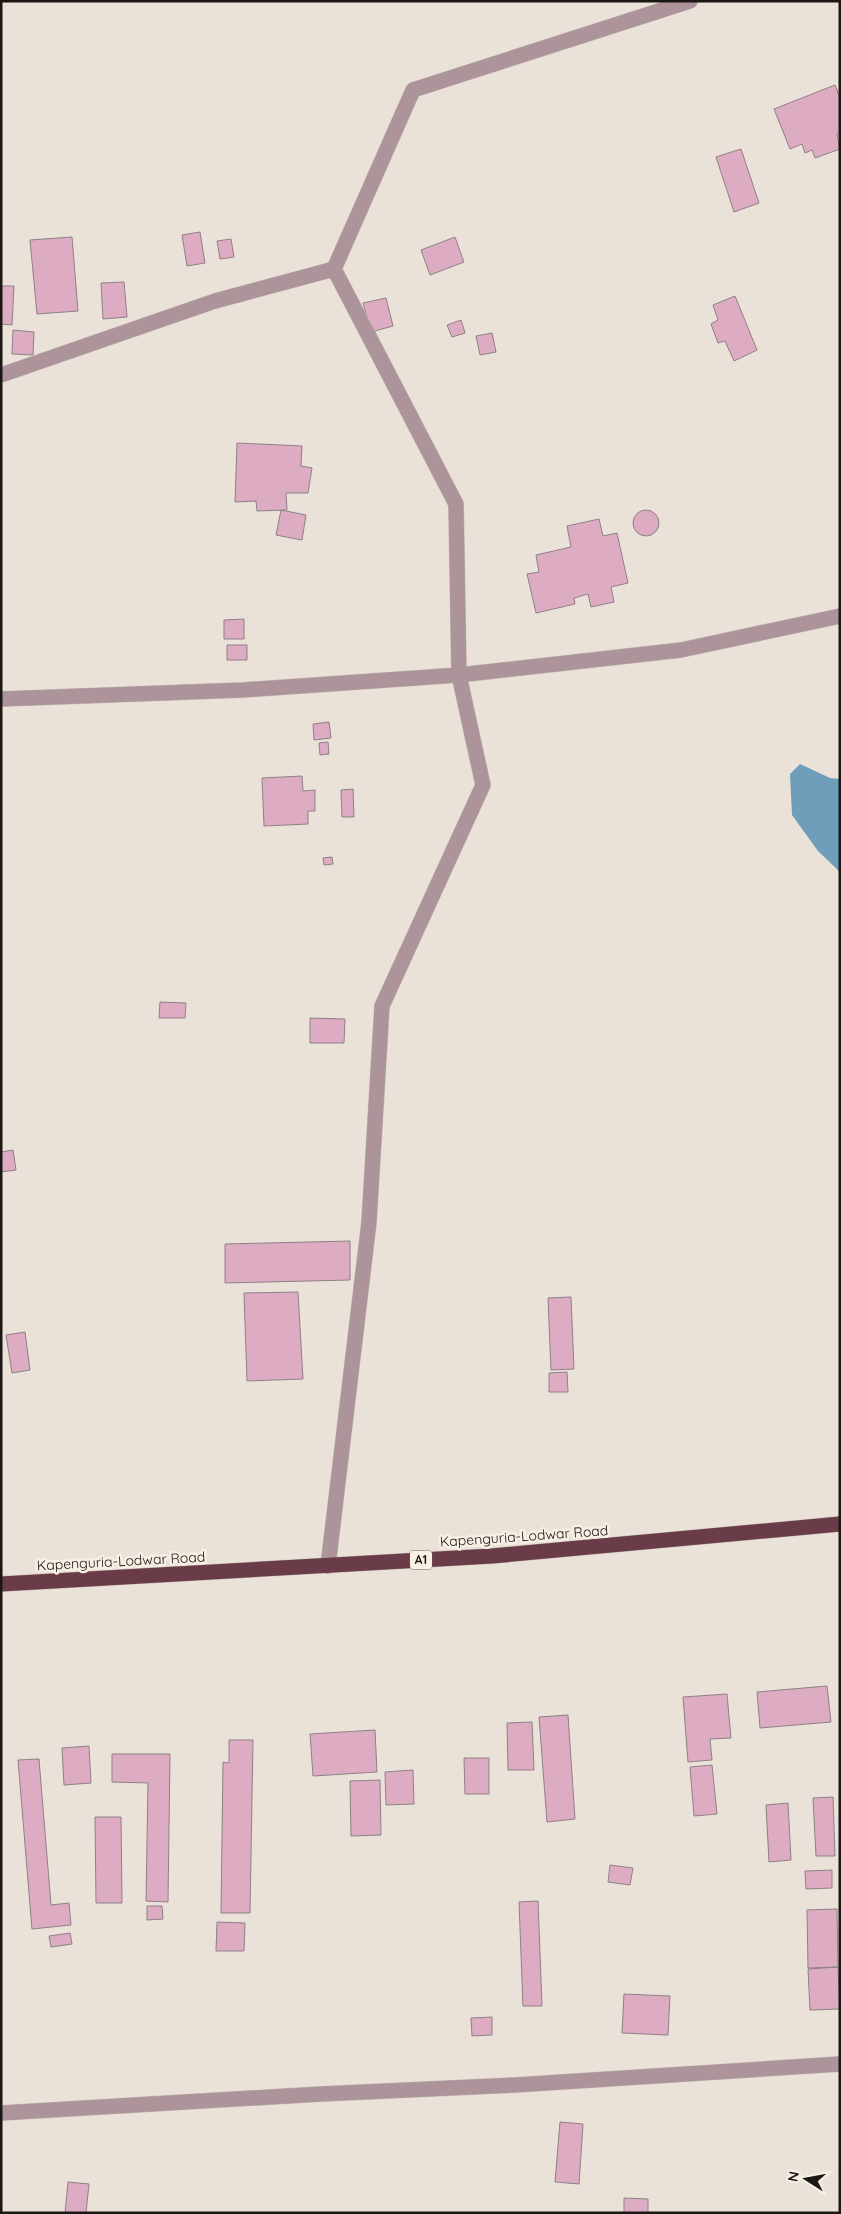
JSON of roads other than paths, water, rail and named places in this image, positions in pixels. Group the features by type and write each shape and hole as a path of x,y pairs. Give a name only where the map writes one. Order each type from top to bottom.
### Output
{"highway":[{"name":"Kapenguria-Lodwar Road","path":"1,1584 492,1556 840,1524"}],"street":[{"path":"334,269 413,90 690,1"},
{"path":"1,375 215,301 334,269"},
{"path":"328,1566 369,1222 382,1006 483,785 459,675 456,504 334,269"},
{"path":"1,699 243,690 459,675 682,650 840,616"},
{"path":"1,2112 312,2094 515,2085 840,2064"}],"water":[{"path":"800,764 830,778 840,779 840,872 818,851 792,815 790,774"}]}
